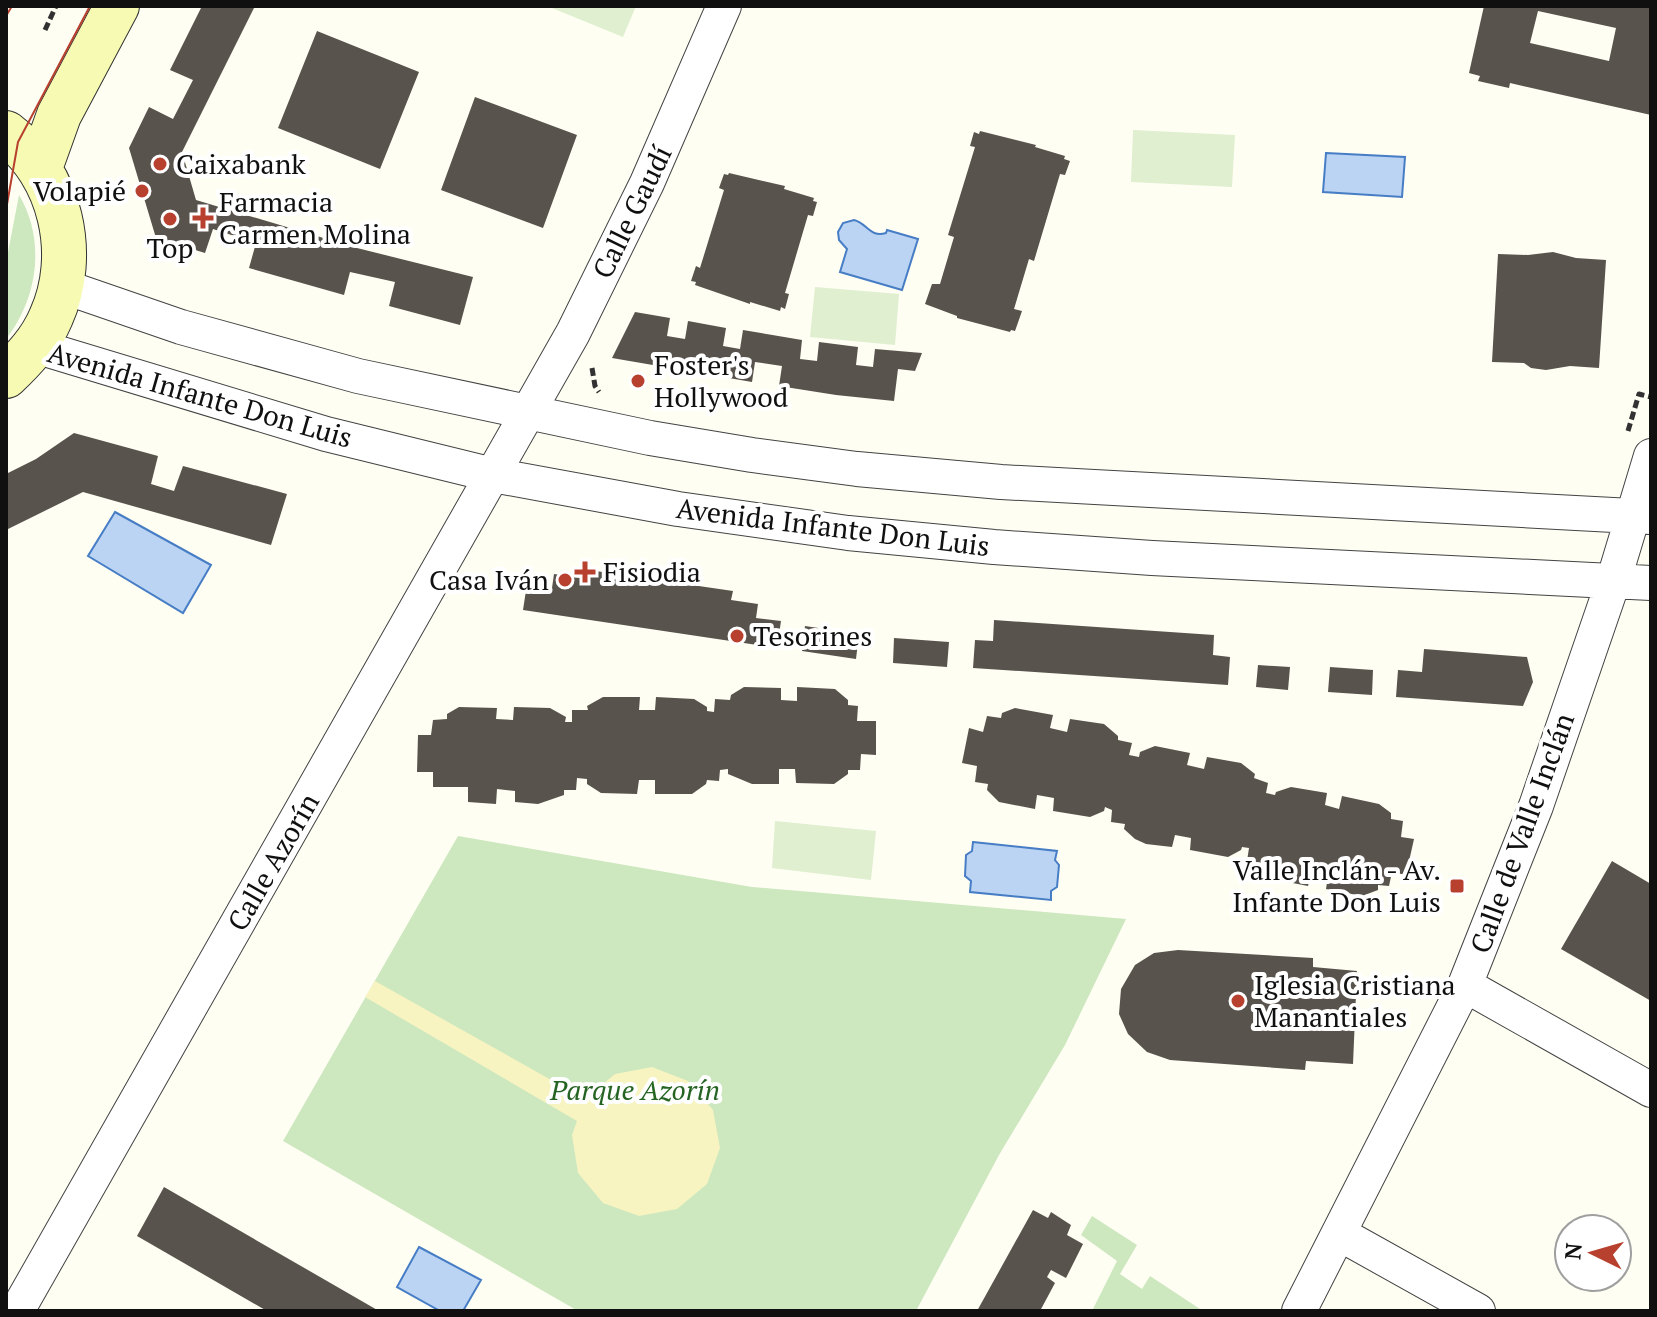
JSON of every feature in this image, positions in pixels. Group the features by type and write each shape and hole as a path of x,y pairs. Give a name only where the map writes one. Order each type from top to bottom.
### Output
{"street":[{"path":"40,168 59,115 117,6"},
{"name":"Calle Gaudí","path":"527,411 573,333 647,183 724,6"},
{"path":"6,133 40,168 57,205 65,245 62,286 51,318 20,361"},
{"path":"62,286 181,327 358,376 650,438 857,469 1154,492 1642,516"},
{"name":"Avenida Infante Don Luis","path":"20,361 493,475 848,533 1152,558 1651,583"},
{"name":"Calle Azorín","path":"17,1311 527,411"},
{"name":"Calle de Valle Inclán","path":"1299,1311 1465,985 1536,806 1613,582 1642,516 1639,447"},
{"path":"1465,985 1651,1090"},
{"path":"1340,1234 1478,1311"}],"path":[{"path":"45,30 56,6"},
{"path":"1639,447 1639,394 1651,397"}],"green space":[{"path":"547,6 636,6 623,37"},
{"path":"1133,130 1235,135 1232,187 1131,182"},
{"path":"19,195 33,231 35,268 25,306 6,339 6,263"},
{"path":"815,287 899,294 895,345 810,337"},
{"path":"775,821 876,831 871,880 772,868"},
{"name":"Parque Azorín","path":"458,836 752,887 1126,919 1065,1045 999,1155 916,1311 578,1311 283,1141"},
{"path":"1092,1216 1137,1245 1120,1274 1142,1289 1150,1276 1203,1311 1092,1311 1117,1261 1081,1235"}],"sand":[{"path":"375,981 585,1099 615,1074 652,1067 688,1081 713,1110 720,1148 707,1184 677,1209 639,1216 603,1203 578,1173 572,1135 577,1121 365,997"}],"water":[{"path":"1326,153 1405,157 1402,197 1323,192"},
{"path":"854,220 876,234 886,233 887,230 918,239 902,290 840,272 847,249 839,240 838,232 843,223"},
{"path":"115,512 211,565 183,613 88,556"},
{"path":"973,842 1057,851 1057,887 1051,891 1051,900 970,892 971,881 965,876 966,855 972,851"},
{"path":"419,1247 481,1280 463,1311 440,1311 397,1287"}],"building":[{"path":"202,6 255,6 182,152 196,200 357,248 473,277 460,325 389,306 395,282 350,272 344,295 249,268 256,243 213,229 205,253 156,238 129,148 149,107 173,119 193,80 170,70"},
{"path":"1484,6 1651,6 1651,115 1510,83 1509,88 1478,81 1480,76 1469,73","holes":["1538,11 1616,28 1609,61 1530,43"]},
{"path":"317,31 419,72 380,169 278,128"},
{"path":"475,97 577,135 543,228 441,190"},
{"path":"980,131 1036,145 1070,161 1065,175 1060,174 1034,261 1029,259 1014,309 1022,311 1015,331 1010,332 957,318 925,304 932,284 940,284 954,237 948,235 975,147 970,146 974,132 979,134"},
{"path":"724,174 785,186 784,189 814,198 813,201 817,202 813,216 808,215 785,293 789,294 785,309 781,307 780,311 750,304 691,281 696,266 700,268 724,190 719,188"},
{"path":"1553,252 1576,258 1606,260 1599,368 1570,366 1546,370 1531,368 1524,363 1492,362 1498,254"},
{"path":"635,312 670,318 667,336 685,339 688,321 726,328 723,346 740,349 743,330 802,340 800,359 817,361 819,342 858,347 856,365 873,367 875,349 922,353 915,371 898,369 894,401 836,395 779,386 782,366 755,362 752,382 612,358"},
{"path":"74,433 158,456 151,484 174,491 183,466 287,494 271,545 83,492 6,530 6,474 36,459"},
{"path":"582,569 733,591 731,600 758,604 756,618 781,621 777,648 523,610 527,584 552,588 554,574 580,578"},
{"path":"994,620 1214,635 1213,655 1230,657 1228,685 973,668 975,640 993,641"},
{"path":"805,626 859,634 856,659 802,651"},
{"path":"894,638 949,642 947,667 893,663"},
{"path":"1424,649 1527,657 1533,682 1523,706 1396,697 1398,670 1422,672"},
{"path":"1258,665 1290,667 1288,690 1256,687"},
{"path":"1330,667 1373,670 1372,695 1328,692"},
{"path":"744,687 781,688 781,700 797,701 797,687 835,689 848,700 848,705 858,706 857,721 876,721 876,755 861,754 860,770 848,770 848,774 834,784 796,783 795,769 779,769 779,784 752,784 728,774 728,769 720,770 719,781 707,780 692,794 655,794 655,780 639,780 637,794 601,793 587,784 587,779 577,778 576,790 564,790 564,795 538,804 515,802 515,791 497,789 496,804 468,802 468,787 433,787 433,772 417,772 418,735 431,735 433,720 447,719 447,714 459,707 497,708 496,719 513,720 514,707 550,708 566,717 565,722 572,722 572,710 588,710 587,706 603,697 640,697 639,710 655,710 656,697 694,699 707,707 707,711 714,712 715,699 730,700 731,695"},
{"path":"1015,708 1053,715 1050,728 1067,732 1070,719 1104,724 1118,736 1118,740 1132,743 1129,755 1139,757 1140,752 1155,746 1190,753 1187,765 1204,769 1207,757 1241,763 1255,774 1254,778 1268,783 1266,793 1275,795 1291,787 1327,793 1325,805 1339,809 1342,796 1379,804 1391,813 1391,819 1403,821 1401,837 1414,839 1406,875 1392,872 1389,886 1378,885 1378,890 1362,896 1326,889 1328,876 1311,874 1308,886 1272,879 1261,869 1261,864 1247,861 1249,848 1242,847 1228,857 1190,850 1191,838 1175,835 1172,847 1146,844 1124,829 1125,824 1111,822 1112,810 1105,807 1104,811 1090,817 1053,811 1054,798 1037,795 1035,809 999,802 987,790 988,784 975,782 977,766 962,763 969,728 983,732 987,716 1001,718 1002,713"},
{"path":"1612,861 1651,884 1651,1001 1561,949"},
{"name":"Iglesia Cristiana Manantiales","path":"1178,950 1313,958 1313,967 1357,971 1353,1064 1306,1061 1305,1070 1170,1060 1147,1052 1128,1034 1119,1014 1121,989 1135,965 1154,953"},
{"path":"164,1187 379,1311 267,1311 137,1236"},
{"path":"1033,1210 1048,1218 1051,1212 1071,1225 1067,1235 1083,1244 1066,1278 1051,1270 1047,1277 1055,1283 1040,1311 977,1311"}],"tram line":[{"path":"6,16 12,6"},
{"path":"6,210 18,142 90,6"}],"place":[{"name":"Caixabank","path":"160,164"},
{"name":"Volapié","path":"142,191"},
{"name":"Farmacia Carmen Molina","path":"203,218"},
{"name":"Top","path":"170,219"},
{"name":"Foster's Hollywood","path":"638,381"},
{"name":"Fisiodia","path":"585,572"},
{"name":"Casa Iván","path":"565,580"},
{"name":"Tesorines","path":"737,636"},
{"name":"Valle Inclán - Av. Infante Don Luis","path":"1457,886"},
{"name":"Iglesia Cristiana Manantiales","path":"1238,1001"}]}
